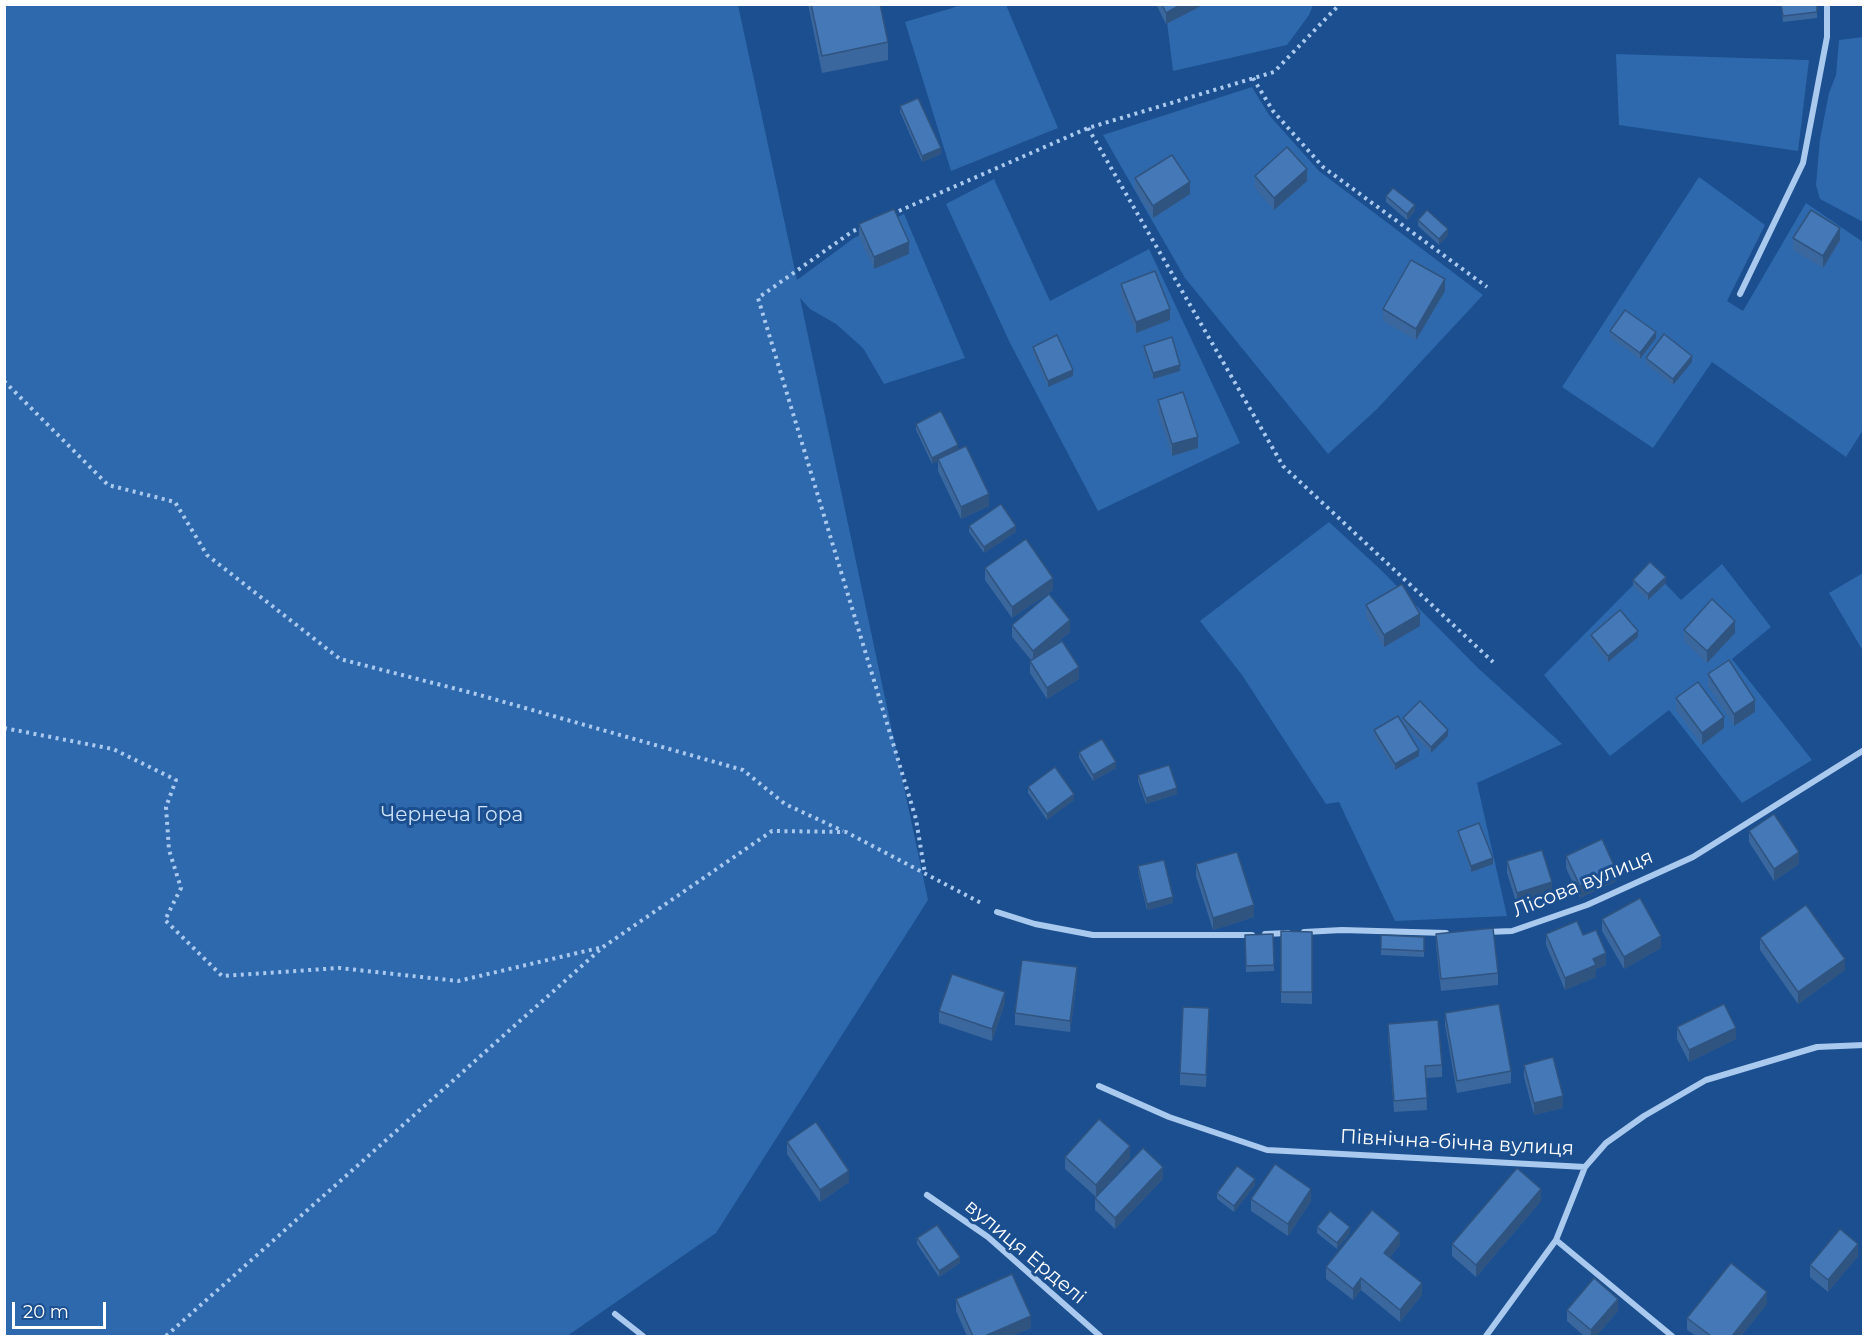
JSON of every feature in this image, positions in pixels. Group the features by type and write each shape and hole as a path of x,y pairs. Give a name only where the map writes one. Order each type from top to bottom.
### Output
{"street":[{"path":"1740,294 1803,163 1827,37 1827,4"},
{"name":"Лісова вулиця","path":"1480,932 1512,931 1587,905 1693,857 1863,750"},
{"path":"997,912 1035,924 1093,935 1255,935 1342,930 1458,933"},
{"name":"Північна-бічна вулиця","path":"1099,1086 1169,1117 1267,1150 1585,1167 1606,1143 1634,1123 1706,1080 1817,1047 1863,1045"},
{"path":"1486,1336 1556,1240 1585,1167"},
{"name":"вулиця Ерделі","path":"927,1195 988,1237 1100,1336"},
{"path":"1556,1240 1672,1336"},
{"path":"615,1314 643,1336"}],"path":[{"path":"885,217 1088,128 1274,72 1340,4"},
{"path":"1253,78 1273,111 1323,167 1487,287"},
{"path":"1088,128 1283,466 1493,662"},
{"path":"864,226 853,231 758,298 916,819 925,874"},
{"path":"4,381 108,485 175,502 207,555 340,659 476,694 743,770 785,804 846,832 997,912"},
{"path":"4,728 112,749 176,780 166,807 170,850 181,888 165,920 222,976 339,968 458,981 603,947"},
{"path":"166,1336 603,947 772,831 846,832"}],"green space":[{"name":"Чернеча Гора","path":"5,5 738,5 797,280 854,238 904,214 965,358 884,384 863,348 836,324 810,309 800,298 928,900 716,1233 567,1336 5,1336"},
{"path":"962,5 1006,5 1058,128 951,171 905,22"},
{"path":"1165,5 1313,5 1309,15 1287,45 1173,71"},
{"path":"1864,37 1863,222 1820,199 1816,185 1820,139 1829,93 1836,75 1839,40"},
{"path":"1616,54 1809,60 1798,151 1619,125"},
{"path":"1252,87 1269,115 1319,171 1483,295 1377,409 1328,454 1185,278 1103,135"},
{"path":"1699,177 1765,225 1727,301 1743,311 1806,203 1863,242 1863,430 1846,457 1712,362 1653,448 1562,387"},
{"path":"994,179 1050,301 1149,249 1240,443 1098,511 1010,343 946,204"},
{"path":"1329,522 1381,570 1478,668 1562,744 1477,783 1507,916 1395,921 1339,802 1326,804 1242,675 1200,621"},
{"path":"1722,564 1771,627 1732,659 1812,760 1742,803 1669,710 1610,756 1544,675 1650,568 1681,600"},
{"path":"1863,573 1863,651 1829,593"}],"building":[{"path":"811,4 880,4 888,42 822,56"},
{"path":"1162,4 1182,4 1166,13"},
{"path":"1781,4 1817,4 1817,12 1783,16"},
{"path":"918,98 941,148 922,156 900,106"},
{"path":"1287,147 1307,169 1274,198 1255,176"},
{"path":"1172,155 1190,182 1153,206 1135,178"},
{"path":"1393,188 1415,205 1407,214 1386,196"},
{"path":"894,209 909,242 874,257 859,224"},
{"path":"1427,210 1448,229 1439,239 1418,220"},
{"path":"1811,210 1840,228 1823,256 1793,238"},
{"path":"1411,260 1445,279 1416,329 1383,309"},
{"path":"1155,271 1170,309 1136,322 1121,284"},
{"path":"1625,310 1656,332 1640,353 1610,331"},
{"path":"1664,334 1692,356 1673,379 1646,358"},
{"path":"1057,335 1073,370 1048,381 1033,347"},
{"path":"1172,337 1180,365 1153,373 1144,346"},
{"path":"1183,392 1198,437 1172,444 1158,400"},
{"path":"941,411 958,445 932,458 916,424"},
{"path":"966,446 989,494 961,507 938,459"},
{"path":"1001,504 1016,526 984,547 969,526"},
{"path":"1026,539 1053,578 1012,607 985,568"},
{"path":"1650,562 1666,577 1648,594 1633,580"},
{"path":"1402,584 1420,614 1384,635 1366,605"},
{"path":"1049,594 1070,620 1033,651 1012,625"},
{"path":"1712,599 1735,621 1707,651 1684,630"},
{"path":"1620,610 1638,631 1608,656 1591,635"},
{"path":"1062,641 1079,667 1047,688 1030,661"},
{"path":"1729,660 1755,700 1734,714 1708,674"},
{"path":"1698,682 1724,717 1702,733 1676,698"},
{"path":"1420,701 1448,730 1431,747 1403,718"},
{"path":"1398,716 1419,750 1395,764 1374,730"},
{"path":"1102,739 1116,762 1093,775 1079,752"},
{"path":"1169,765 1177,788 1146,798 1138,775"},
{"path":"1055,767 1074,794 1047,814 1028,787"},
{"path":"1774,814 1799,852 1774,869 1749,831"},
{"path":"1479,823 1493,858 1471,866 1458,831"},
{"path":"1602,839 1616,870 1580,886 1566,856"},
{"path":"1542,850 1552,882 1517,893 1507,861"},
{"path":"1237,852 1254,905 1213,918 1196,864"},
{"path":"1164,860 1173,897 1147,904 1138,866"},
{"path":"1640,898 1661,936 1624,957 1602,919"},
{"path":"1806,905 1845,959 1798,992 1760,938"},
{"path":"1577,921 1583,935 1596,930 1606,953 1593,959 1596,965 1565,978 1546,934"},
{"path":"1493,928 1498,973 1441,979 1436,934"},
{"path":"1281,931 1312,932 1312,992 1281,992"},
{"path":"1273,934 1274,965 1246,966 1245,935"},
{"path":"1381,935 1424,937 1424,951 1381,949"},
{"path":"1022,960 1077,967 1070,1021 1015,1013"},
{"path":"952,974 1005,992 992,1029 939,1011"},
{"path":"1499,1004 1511,1071 1457,1081 1445,1013"},
{"path":"1724,1004 1736,1028 1689,1050 1677,1027"},
{"path":"1183,1007 1209,1008 1206,1075 1180,1073"},
{"path":"1438,1020 1442,1065 1425,1066 1427,1098 1394,1101 1388,1024"},
{"path":"1553,1057 1563,1096 1534,1103 1524,1065"},
{"path":"1099,1119 1130,1146 1096,1185 1065,1157"},
{"path":"816,1122 849,1171 820,1190 787,1142"},
{"path":"1143,1148 1163,1167 1115,1218 1095,1198"},
{"path":"1275,1164 1311,1189 1288,1224 1251,1199"},
{"path":"1237,1166 1255,1179 1234,1206 1217,1193"},
{"path":"1517,1168 1541,1189 1476,1265 1452,1244"},
{"path":"1372,1210 1400,1233 1384,1253 1422,1283 1400,1310 1361,1278 1353,1289 1326,1267"},
{"path":"1330,1211 1350,1227 1337,1243 1317,1227"},
{"path":"937,1225 960,1257 939,1271 917,1238"},
{"path":"1840,1229 1858,1244 1828,1280 1810,1265"},
{"path":"1731,1263 1767,1292 1732,1336 1711,1336 1687,1318"},
{"path":"1012,1274 1031,1316 985,1336 973,1336 956,1299"},
{"path":"1594,1278 1618,1299 1591,1330 1567,1310"}]}
